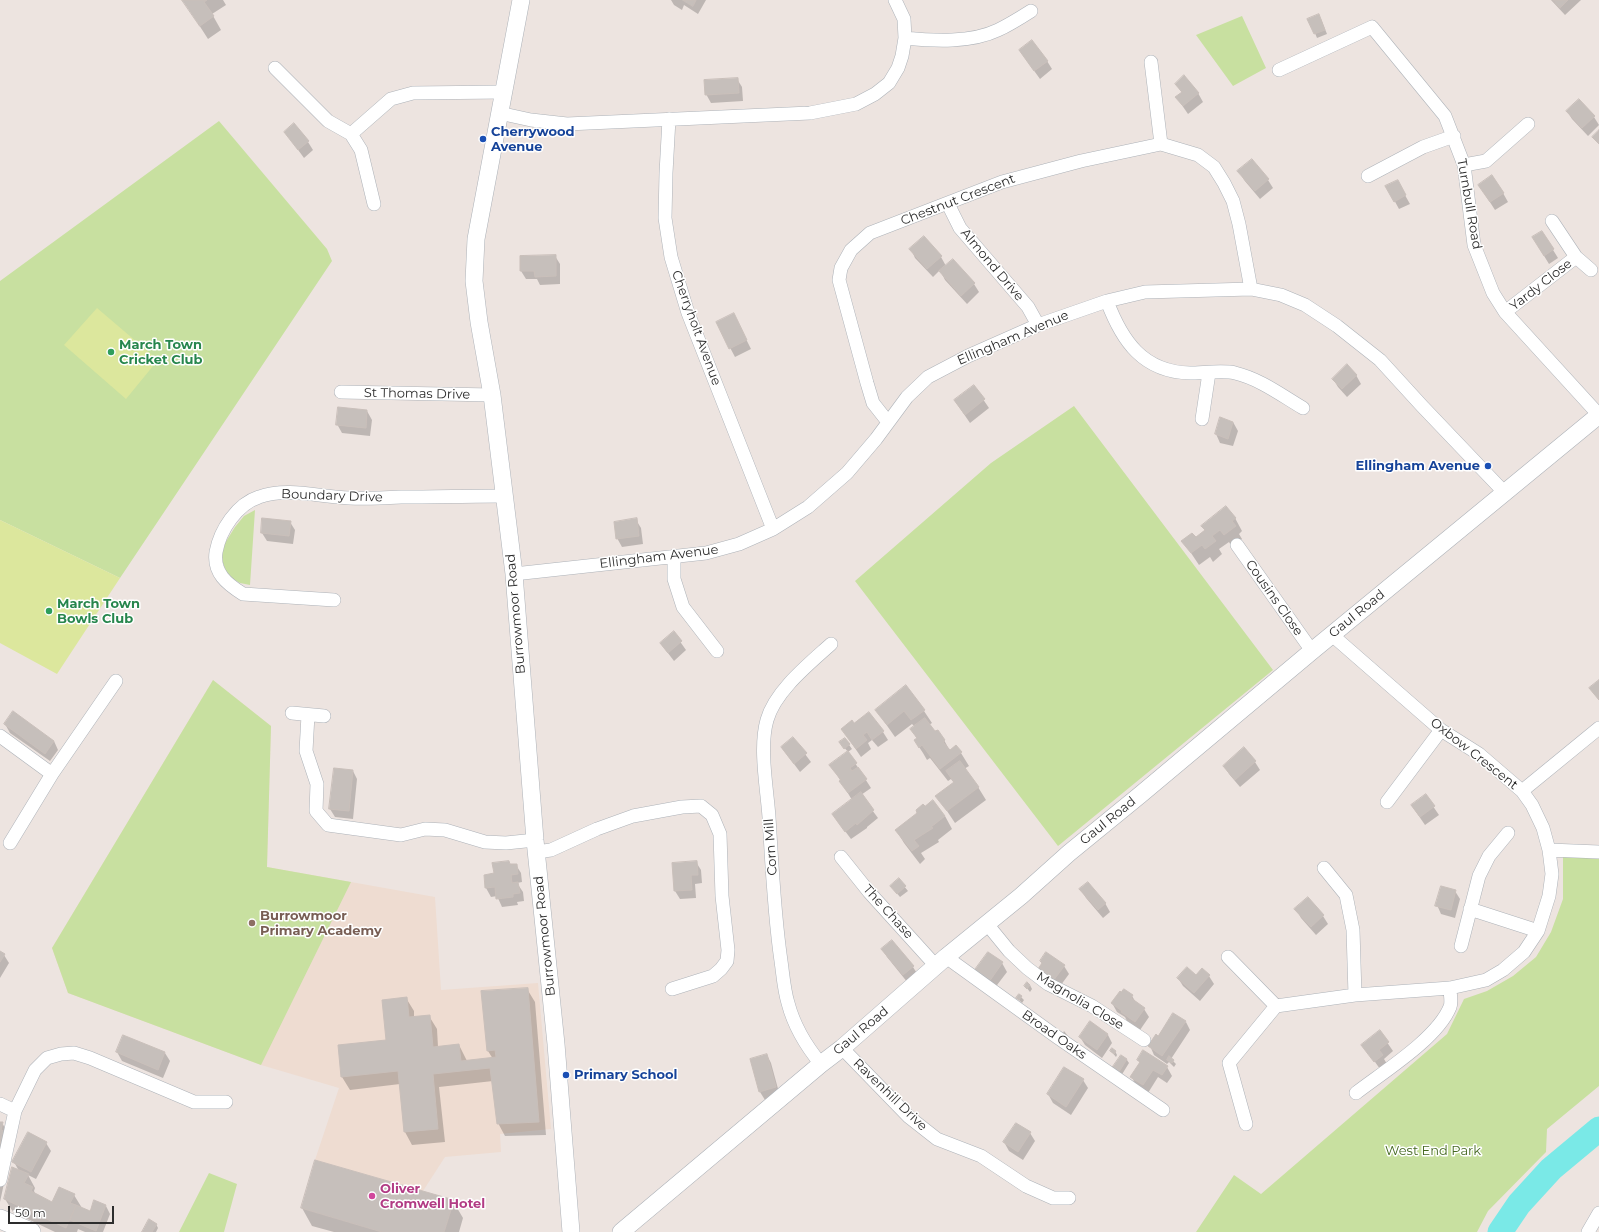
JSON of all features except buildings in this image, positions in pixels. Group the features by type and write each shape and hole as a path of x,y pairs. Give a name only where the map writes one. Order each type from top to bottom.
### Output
{"main road":[{"path":"0,1219 31,1232"}],"street":[{"name":"Burrowmoor Road","path":"521,0 476,239 474,280 479,322 492,395 514,574 535,846 556,1044 571,1232"},
{"path":"499,113 531,120 567,124 810,113 856,104 875,94 889,83 898,68 905,38 904,19 895,0"},
{"path":"905,38 932,40 966,39 997,31 1031,11"},
{"name":"Turnbull Road","path":"1279,70 1372,27 1445,116 1464,165 1474,246 1493,293 1505,312 1599,415"},
{"path":"1151,62 1161,144"},
{"path":"275,68 328,121 351,134 361,150 374,204"},
{"path":"351,134 391,99 398,97 413,93 503,92"},
{"name":"Cherryholt Avenue","path":"669,119 665,218 671,257 688,313 772,529"},
{"path":"1464,165 1486,160 1528,124"},
{"path":"1368,176 1422,147 1454,136"},
{"name":"Chestnut Crescent","path":"888,422 873,403 867,384 839,280 841,268 851,250 870,233 1002,182 1081,161 1161,144 1198,155 1214,167 1233,201 1239,224 1250,289"},
{"name":"Almond Drive","path":"948,204 960,228 1028,307 1038,325"},
{"name":"Yardy Close","path":"1552,221 1576,256 1591,270"},
{"name":"Yardy Close","path":"1505,312 1576,256"},
{"name":"Ellingham Avenue","path":"514,574 706,553 740,544 772,529 808,508 847,473 876,439 908,397 928,377 968,356 1038,325 1107,301 1145,292 1250,289 1281,295 1306,305 1337,326 1380,360 1505,493"},
{"path":"1107,301 1115,321 1128,343 1144,359 1175,373 1234,373 1256,380 1303,408"},
{"path":"1202,419 1209,373"},
{"name":"St Thomas Drive","path":"341,392 492,395"},
{"name":"Gaul Road","path":"621,1232 842,1048 1069,853 1599,415"},
{"name":"Boundary Drive","path":"334,600 243,594 232,588 222,579 215,561 218,545 234,514 246,504 259,497 283,492 349,498 504,496"},
{"name":"Cousins Close","path":"1237,545 1312,651"},
{"path":"674,556 674,578 683,607 717,651"},
{"name":"Oxbow Crescent","path":"1276,1006 1355,995 1450,988 1486,980 1503,970 1524,952 1538,931 1549,896 1552,874 1549,850 1543,828 1532,805 1522,791 1479,754 1441,730 1332,635"},
{"name":"Corn Mill","path":"821,1064 808,1048 796,1026 788,1003 777,931 764,767 764,736 767,720 773,706 794,677 831,644"},
{"path":"10,843 52,774 116,681"},
{"path":"292,713 308,716 324,716"},
{"path":"308,716 306,751 317,784 316,811 328,825 401,835 425,829 445,830 486,842 535,846 551,850 597,829 633,816 682,807 701,806 712,815 720,834 721,889 728,950 727,960 721,969 713,976 672,989"},
{"path":"1522,791 1599,728"},
{"path":"1387,802 1441,730"},
{"path":"0,736 52,774"},
{"path":"1461,946 1479,876 1489,856 1508,833"},
{"path":"1549,850 1599,852"},
{"name":"The Chase","path":"841,857 869,892 941,962"},
{"path":"1324,868 1346,895 1353,930 1355,995"},
{"path":"1470,908 1538,931"},
{"name":"Magnolia Close","path":"987,924 1009,951 1027,968 1048,984 1092,1006 1144,1040"},
{"path":"1228,957 1276,1006 1229,1063 1246,1124"},
{"name":"Broad Oaks","path":"941,962 1056,1037 1163,1110"},
{"path":"1356,1093 1422,1042 1438,1025 1450,1006 1450,988"},
{"name":"Ravenhill Drive","path":"842,1048 908,1117 937,1139 981,1156 1026,1186 1053,1198 1069,1198"},
{"path":"0,1180 15,1111 35,1070 47,1058 61,1054 74,1053 90,1058 194,1102 226,1102"},
{"path":"0,1104 15,1111"},
{"path":"1588,1232 1599,1213"}],"shaded area":[{"name":"Burrowmoor Primary Academy","path":"213,680 271,726 267,867 435,897 441,990 538,983 551,1129 500,1134 501,1152 445,1157 423,1191 315,1160 339,1088 261,1065 68,993 52,948"}],"green space":[{"path":"1242,16 1266,68 1233,86 1196,35"},
{"path":"219,121 327,249 332,261 120,578 0,520 0,281"},
{"name":"March Town Cricket Club","path":"97,308 158,360 126,399 64,345"},
{"path":"1074,406 1273,670 1058,846 855,581 991,463"},
{"path":"255,510 250,585 240,583 233,579 226,571 221,558 225,543 235,527 244,516"},
{"name":"March Town Bowls Club","path":"0,520 120,578 57,674 0,643"},
{"path":"213,680 271,726 267,867 351,882 261,1065 68,993 52,948"},
{"name":"West End Park","path":"1563,856 1599,859 1599,1086 1547,1129 1546,1152 1488,1211 1477,1232 1196,1232 1234,1175 1261,1194 1447,1034 1464,999 1487,991 1513,976 1536,957 1551,932 1563,899"},
{"path":"209,1173 237,1184 224,1232 179,1232"}],"waterway":[{"path":"1500,1232 1519,1204 1551,1169 1599,1129"}],"place":[{"name":"Cherrywood Avenue","path":"483,139"},
{"name":"March Town Cricket Club","path":"111,352"},
{"name":"Ellingham Avenue","path":"1488,466"},
{"name":"March Town Bowls Club","path":"49,611"},
{"name":"Burrowmoor Primary Academy","path":"252,923"},
{"name":"Primary School","path":"566,1075"},
{"name":"Oliver Cromwell Hotel","path":"372,1196"}]}
